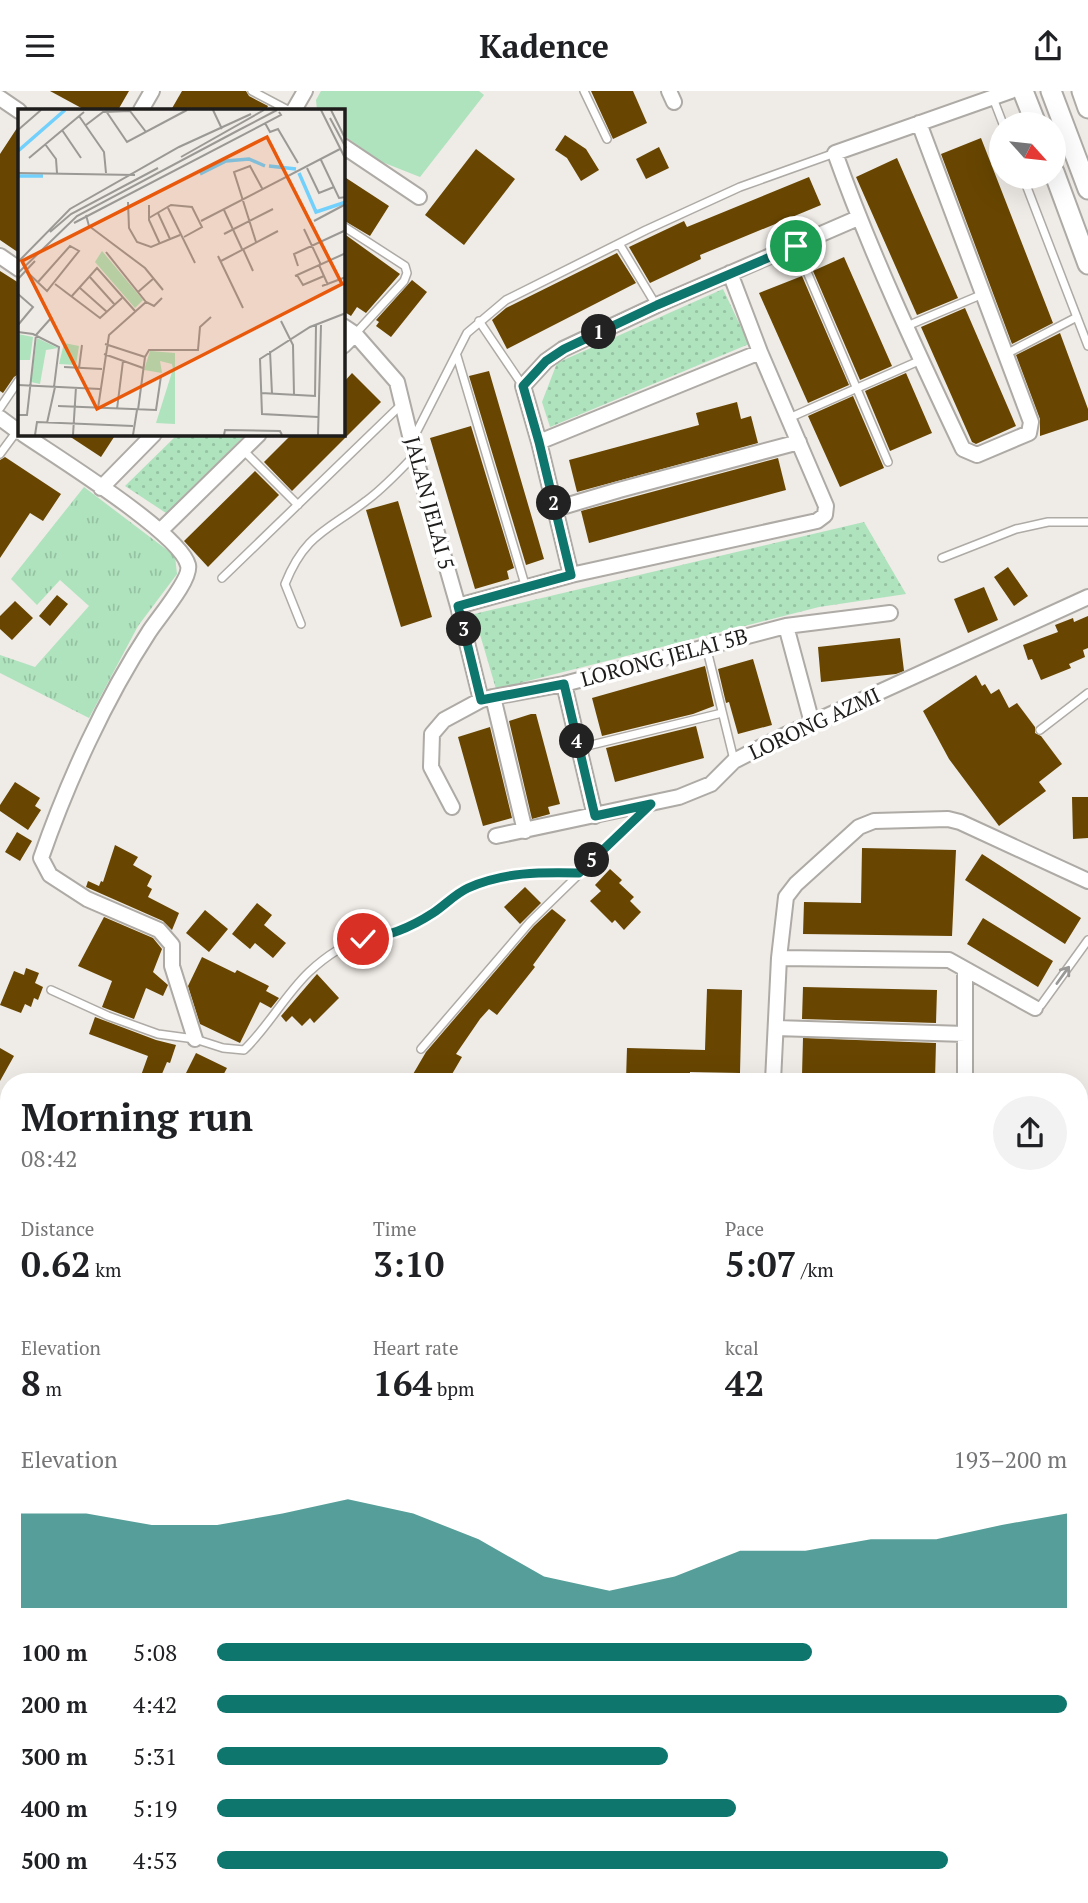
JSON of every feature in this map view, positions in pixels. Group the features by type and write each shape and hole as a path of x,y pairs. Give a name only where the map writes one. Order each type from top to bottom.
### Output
{"street":[{"path":"142,109 152,91"},
{"path":"295,109 305,91"},
{"path":"919,123 1031,422 1028,433 976,455 963,449 921,360 858,218 835,153 919,123 1011,91"},
{"path":"1023,91 1031,112"},
{"path":"1051,91 1088,189"},
{"path":"1082,91 1088,108"},
{"path":"1,95 18,110"},
{"path":"345,147 419,197"},
{"path":"1060,189 1088,264"},
{"path":"571,575 523,386 546,361 564,349 657,305 858,218"},
{"path":"0,256 18,268"},
{"path":"458,606 571,575 817,521 825,515 826,506 760,352 730,273"},
{"name":"JALAN JELAI 5","path":"349,330 397,382 415,456 525,831"},
{"path":"539,442 760,352"},
{"path":"0,418 18,431"},
{"path":"26,436 161,530 181,551 189,566 188,578 125,669 73,779 41,858 50,876 87,899 159,930 172,944 172,966 195,1039"},
{"path":"101,488 153,436"},
{"path":"161,530 257,436"},
{"path":"555,509 799,442"},
{"name":"LORONG AZMI","path":"496,836 679,797 711,784 734,761 1088,597"},
{"name":"LORONG JELAI 5B","path":"452,807 431,767 432,734 444,720 487,698 564,684 786,626 890,613"},
{"path":"786,626 812,723"},
{"path":"564,684 595,816"},
{"path":"773,1073 779,958 786,897 796,884 859,827 874,821 948,819 960,822 1088,881"},
{"path":"779,958 948,960 1035,1008"},
{"path":"965,970 965,1073"},
{"path":"776,1028 965,1034"}],"lane":[{"path":"252,91 286,109"},
{"path":"584,91 607,139"},
{"path":"993,97 999,112"},
{"path":"412,441 467,333 506,300 646,230 740,187 835,153"},
{"path":"1028,189 1088,346"},
{"path":"345,227 405,266 407,273 404,281 349,330"},
{"path":"620,245 657,305"},
{"path":"796,246 887,462"},
{"path":"907,326 984,294"},
{"path":"1005,354 1077,317"},
{"path":"479,321 523,386"},
{"path":"457,355 526,588"},
{"path":"789,418 921,360"},
{"path":"0,408 18,381"},
{"path":"222,578 403,402"},
{"path":"0,454 18,434"},
{"path":"243,450 298,505"},
{"path":"301,624 285,584 293,564 307,544 330,524 368,500 415,456"},
{"path":"942,558 1016,529 1048,522 1088,522"},
{"path":"706,646 734,761"},
{"path":"1040,730 1088,693"},
{"path":"579,748 722,713"},
{"path":"421,1049 530,922 651,804"},
{"path":"51,990 108,1016 159,1034 244,1050 308,973 337,950 363,939 374,939 404,929 468,888 526,872 579,873"},
{"path":"1035,1008 1041,1005 1088,940"}],"green space":[{"path":"321,91 479,91 484,95 420,177 382,162 345,136 345,109 317,109 316,100"},
{"path":"723,289 749,344 550,427 542,402 557,363"},
{"path":"176,436 244,436 166,513 125,486"},
{"path":"84,487 175,556 177,574 138,626 89,718 0,673 0,655 35,667 89,606 60,580 37,605 11,579"},
{"path":"864,522 906,594 819,607 496,689 474,614"}],"building":[{"path":"50,91 129,91 119,109 83,109"},
{"path":"182,91 246,91 249,96 268,106 266,109 172,109"},
{"path":"591,91 633,91 647,123 613,139"},
{"path":"18,127 18,252 0,240 0,154"},
{"path":"565,135 586,149 599,170 581,181 567,158 555,150"},
{"path":"981,138 989,159 989,189 1001,189 1053,323 1012,344 941,154"},
{"path":"659,147 669,168 646,179 636,159"},
{"path":"476,149 515,179 464,245 425,215"},
{"path":"897,158 958,298 917,315 856,177"},
{"path":"345,177 389,206 370,236 345,221"},
{"path":"809,177 821,205 700,255 701,259 650,283 629,247 684,221 687,227"},
{"path":"345,234 400,274 366,313 357,307 351,316 345,312"},
{"path":"617,253 636,283 507,349 492,320 506,308"},
{"path":"844,257 892,366 860,380 813,271"},
{"path":"0,271 18,282 18,375 3,393 0,391"},
{"path":"802,276 849,385 808,403 759,293"},
{"path":"412,280 427,292 391,337 376,326 379,322 376,320"},
{"path":"965,308 1016,426 976,444 972,442 921,327"},
{"path":"1060,333 1088,409 1088,420 1040,436 1040,419 1016,355"},
{"path":"489,371 544,559 526,565 469,376"},
{"path":"352,373 381,402 292,491 264,462 290,436 345,436 345,381"},
{"path":"906,373 932,433 890,451 865,391"},
{"path":"853,396 884,468 840,487 808,416"},
{"path":"737,402 741,419 751,416 758,443 577,492 569,460 699,425 696,413"},
{"path":"471,426 514,568 507,571 509,579 475,589 430,438"},
{"path":"69,436 115,436 101,457"},
{"path":"5,457 61,494 43,521 30,513 0,558 0,460"},
{"path":"778,458 786,490 589,543 581,511"},
{"path":"255,471 279,495 208,567 184,541"},
{"path":"398,501 432,617 401,627 366,510"},
{"path":"1008,567 1028,596 1014,606 994,577"},
{"path":"984,587 998,620 968,633 954,599"},
{"path":"57,595 68,604 50,626 39,616"},
{"path":"15,601 33,618 12,640 0,629 0,616"},
{"path":"1088,616 1088,648 1083,650 1085,657 1069,664 1071,668 1041,680 1032,659 1028,660 1023,645 1058,632 1055,625 1073,618 1074,622"},
{"path":"900,638 904,671 821,682 818,647"},
{"path":"753,659 772,725 738,734 729,702 726,703 718,669"},
{"path":"705,666 714,706 693,714 602,736 592,698"},
{"path":"976,675 982,686 985,684 991,694 999,689 1009,708 1017,703 1035,727 1035,733 1041,736 1062,764 1039,782 1046,791 999,826 949,759 923,711"},
{"path":"536,714 560,804 548,807 550,814 532,819 509,721"},
{"path":"696,726 704,758 615,782 606,748"},
{"path":"490,727 512,818 483,826 458,737"},
{"path":"15,782 40,798 35,806 41,810 28,830 0,811 0,805"},
{"path":"1072,797 1088,797 1088,838 1073,839"},
{"path":"17,832 32,841 20,861 5,852"},
{"path":"115,845 138,857 133,865 152,876 147,886 152,889 148,897 179,913 172,930 163,921 86,887 88,881 99,886 101,881 103,882"},
{"path":"862,848 956,850 952,936 803,934 804,902 861,903"},
{"path":"982,854 1081,918 1065,944 965,880"},
{"path":"610,869 622,880 619,883 634,897 630,901 641,912 624,930 615,920 612,923 590,901 601,891 595,885"},
{"path":"525,887 541,903 520,924 504,907"},
{"path":"257,903 272,915 264,925 286,943 273,958 255,943 250,949 232,934"},
{"path":"552,909 566,920 533,965 535,967 497,1015 489,1009 480,1019 456,1054 462,1057 453,1073 414,1073 426,1052 534,926"},
{"path":"205,910 228,929 209,952 186,933"},
{"path":"104,917 153,938 162,949 153,972 168,985 163,996 146,988 134,1019 102,1007 112,981 78,966"},
{"path":"983,918 1053,961 1038,987 967,944"},
{"path":"202,957 269,986 266,991 279,998 271,1008 260,1002 240,1043 200,1024 188,986"},
{"path":"26,968 39,973 35,983 43,987 38,1000 34,998 31,1007 25,1004 21,1013 0,1005 14,971 24,975"},
{"path":"317,974 339,998 314,1023 310,1018 302,1026 292,1016 286,1022 281,1016"},
{"path":"803,987 937,990 936,1023 802,1019"},
{"path":"707,989 742,990 740,1073 626,1073 627,1048 705,1050"},
{"path":"95,1017 176,1045 170,1063 167,1062 162,1073 142,1073 148,1056 89,1034"},
{"path":"803,1038 936,1043 935,1073 802,1073"},
{"path":"0,1048 14,1056 4,1073 0,1073"},
{"path":"196,1053 227,1068 224,1073 186,1073"}],"route":[{"path":"363,939 374,939 404,929 468,888 526,872 579,873 651,804 595,816 564,684 481,700 458,606 571,575 523,386 546,361 564,349 657,305 796,246"}]}
